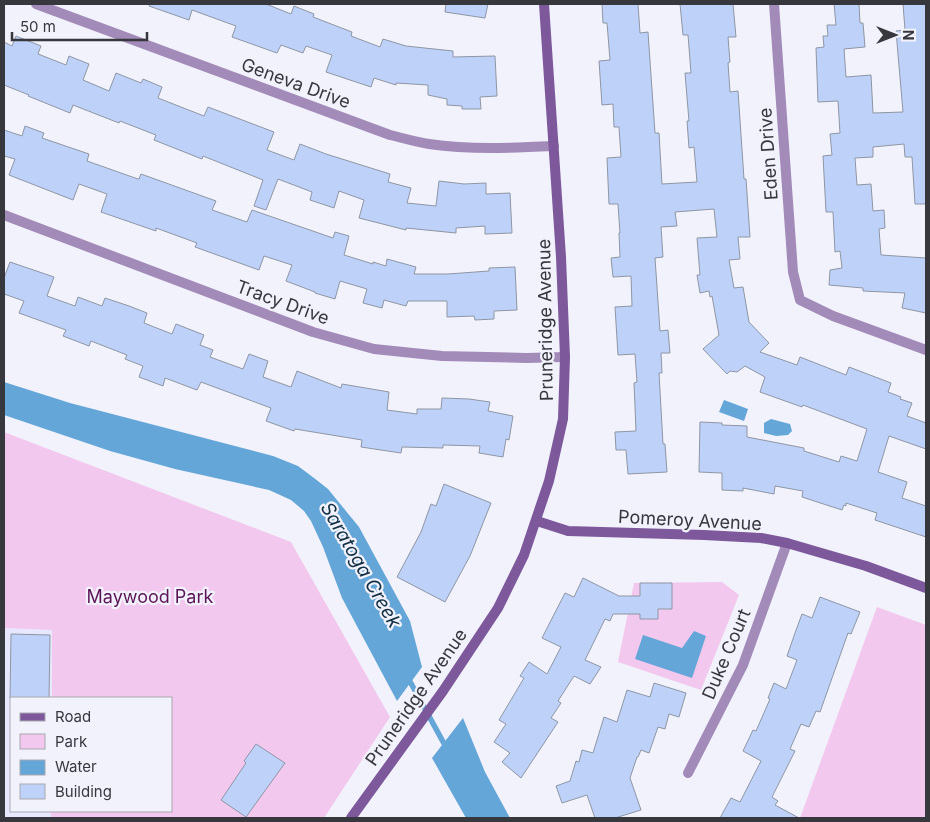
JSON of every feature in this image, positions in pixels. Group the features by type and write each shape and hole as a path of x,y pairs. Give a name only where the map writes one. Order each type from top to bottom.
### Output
{"main road":[{"name":"Pruneridge Avenue","path":"351,818 443,691 498,608 524,555 536,521 563,419 565,357 561,257 544,4"},
{"name":"Pomeroy Avenue","path":"536,521 568,531 736,536 786,543 866,566 926,588"}],"street":[{"name":"Geneva Drive","path":"36,4 390,135 429,144 471,147 515,148 554,146"},
{"name":"Eden Drive","path":"774,4 793,272 800,300 833,316 926,350"},
{"name":"Tracy Drive","path":"4,215 313,332 374,349 442,356 565,357"},
{"name":"Duke Court","path":"688,773 743,665 786,543"}],"shaded area":[{"path":"4,628 52,630 52,697 10,697 10,812 51,812 51,818 4,818"}],"green space":[{"name":"Maywood Park","path":"4,432 291,542 390,717 324,818 51,818 51,812 172,812 172,697 52,697 52,630 4,628"},
{"path":"722,582 739,595 701,690 618,662 634,583"},
{"path":"877,607 926,625 926,818 800,818"}],"water":[{"path":"4,382 70,403 273,456 298,466 328,489 359,527 410,621 422,667 397,701 342,598 311,521 304,511 291,500 269,490 175,469 110,451 4,415"},
{"path":"724,400 748,409 744,421 719,412"},
{"path":"771,419 790,424 792,431 788,435 776,436 764,433 764,423"},
{"path":"694,631 706,636 692,678 635,659 643,635 682,648"},
{"path":"463,718 485,772 510,818 466,818 432,758"}],"building":[{"path":"150,4 266,4 291,14 294,6 314,14 313,17 352,32 351,36 380,47 383,39 406,46 453,51 453,57 495,56 497,96 480,97 481,109 462,109 462,106 447,105 447,99 428,95 428,85 396,83 396,85 374,78 371,87 326,72 332,55 306,46 303,53 281,45 277,53 232,37 236,26 192,10 189,20 149,6"},
{"path":"446,4 488,4 485,18 445,12"},
{"path":"602,4 638,4 640,33 648,32 655,133 659,133 662,184 697,182 694,147 689,148 687,121 689,121 685,73 691,73 688,35 683,35 680,4 733,4 736,37 728,37 730,92 738,91 750,237 738,237 740,259 729,260 734,288 743,287 749,322 769,343 760,352 797,365 800,357 846,375 849,367 891,383 888,392 912,403 907,416 926,423 926,449 889,436 878,472 907,482 902,498 926,506 926,537 875,520 877,513 846,503 842,510 802,497 803,491 775,486 774,494 743,488 743,491 722,490 722,473 699,472 700,422 747,426 747,437 804,448 804,451 839,462 841,456 857,461 867,429 803,405 802,407 760,392 765,377 745,366 737,372 730,371 727,374 703,349 719,335 712,296 710,297 709,291 700,293 697,275 700,275 697,238 717,237 714,209 675,212 677,226 661,227 663,257 655,258 660,331 668,330 670,353 661,353 662,373 659,373 663,444 665,444 667,472 628,474 626,450 616,450 615,432 636,431 634,383 637,382 635,354 618,355 615,307 632,306 631,276 613,277 611,258 620,257 620,233 618,204 609,204 607,158 621,157 619,127 614,127 613,104 602,105 599,61 610,60 607,23 603,23"},
{"path":"834,4 859,4 860,23 863,23 865,47 844,49 846,77 871,75 873,113 903,112 896,31 905,30 903,4 926,4 926,204 915,204 912,157 905,157 904,144 873,147 873,157 855,158 857,185 871,184 873,211 884,210 885,228 879,229 881,255 926,258 926,313 902,308 905,293 863,291 863,288 829,285 830,270 842,268 840,251 835,252 833,212 826,212 823,156 832,155 830,134 840,133 838,101 818,102 816,48 824,47 823,36 828,36 827,25 836,25"},
{"path":"16,36 41,46 38,54 66,65 69,56 89,64 83,80 109,91 116,73 141,83 143,79 162,87 158,98 204,116 208,107 274,132 267,150 294,160 300,144 390,174 388,182 411,188 407,203 436,206 439,181 464,184 486,183 486,194 510,193 512,233 485,234 485,226 456,228 456,233 406,228 406,230 359,218 364,200 339,191 334,208 310,200 312,192 278,179 266,210 254,206 263,180 203,156 202,159 154,140 156,135 120,121 119,123 73,105 70,113 4,85 4,42 12,46"},
{"path":"25,126 44,133 42,138 89,154 87,161 138,179 141,174 216,201 212,210 247,222 252,210 333,238 335,232 349,236 344,255 373,264 373,262 386,266 387,259 416,267 414,274 448,274 489,271 489,268 515,267 517,310 494,311 494,319 475,320 474,316 447,317 447,301 408,301 406,306 384,300 382,308 363,303 367,289 340,281 335,299 315,293 286,281 292,265 264,256 259,270 195,247 197,243 156,228 156,231 101,212 107,194 79,184 73,200 9,175 15,159 4,156 4,130 22,136"},
{"path":"10,262 54,277 47,296 75,306 78,297 102,306 105,298 129,306 147,313 144,323 172,334 176,324 204,335 200,345 213,350 210,357 243,369 249,354 268,361 263,377 291,387 297,371 341,388 342,384 389,392 387,410 417,414 417,409 441,409 442,398 490,402 488,411 513,416 509,440 506,439 503,457 479,453 480,446 443,445 443,448 402,447 401,453 361,447 362,440 295,429 294,431 266,421 271,408 201,382 197,390 165,378 163,386 139,377 143,366 125,359 127,355 91,341 89,346 63,336 66,330 19,313 24,301 4,294 4,278"},
{"path":"444,484 491,503 470,556 445,602 397,577 421,532 431,504 436,506"},
{"path":"583,578 619,596 640,596 640,583 672,583 672,609 658,609 658,619 640,619 640,614 613,614 610,621 605,619 585,660 601,667 590,684 574,676 558,701 561,703 551,718 558,722 521,778 502,762 510,753 494,742 506,724 499,720 524,678 520,676 529,662 547,674 561,647 542,638 565,593 574,597"},
{"path":"820,597 860,612 851,634 848,633 820,712 816,711 809,727 801,724 790,749 795,751 772,797 778,801 775,805 799,818 720,818 731,798 740,802 761,761 743,751 753,730 756,731 770,699 768,698 774,683 786,689 797,660 787,656 802,614 812,618"},
{"path":"11,634 50,635 49,697 10,697"},
{"path":"654,683 686,693 679,717 669,714 665,729 658,727 649,753 641,750 637,757 630,778 641,810 615,818 595,818 587,795 562,803 556,786 570,781 576,761 579,762 582,750 593,753 604,717 617,722 627,690 650,697"},
{"path":"256,744 285,763 246,817 221,800 246,763 244,761"}],"waterway":[{"name":"Saratoga Creek","path":"407,676 447,749"}]}
